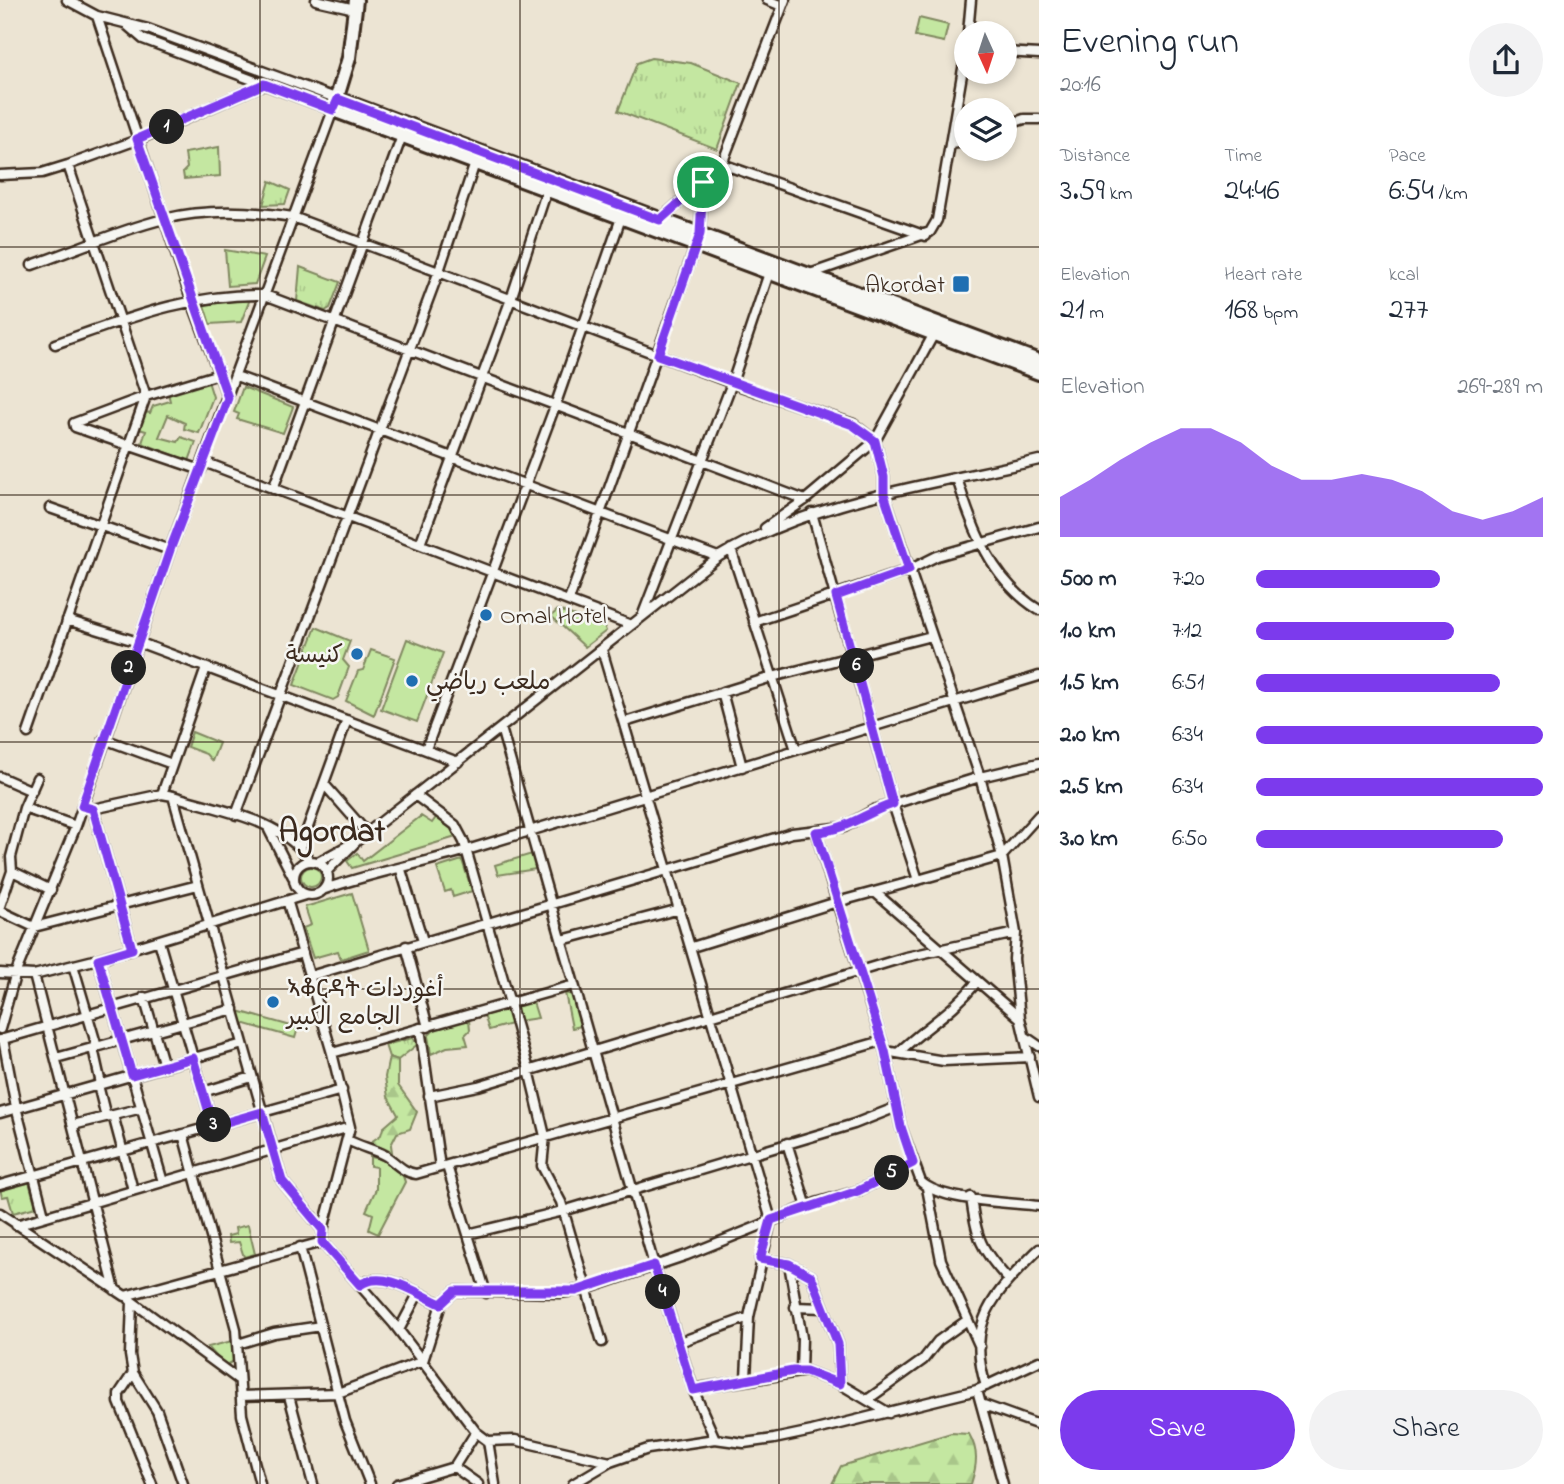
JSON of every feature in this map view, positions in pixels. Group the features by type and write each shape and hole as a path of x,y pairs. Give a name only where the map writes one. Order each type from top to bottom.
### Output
{"main road":[{"path":"335,104 349,58 356,5"},
{"path":"335,104 402,136 695,247 936,330 1039,361"},
{"path":"335,104 810,274 1039,373"}],"street":[{"path":"67,0 97,16 148,29 335,104"},
{"path":"316,0 356,5"},
{"path":"660,220 722,164 783,3 767,0"},
{"path":"969,21 971,0"},
{"path":"97,16 191,299 228,398"},
{"path":"128,26 144,39 264,84 335,104"},
{"path":"1017,53 1039,54"},
{"path":"0,175 42,173 68,165 137,139 264,84"},
{"path":"810,274 900,241 926,236 937,220 960,84"},
{"path":"0,1029 16,972 76,826 170,550 335,104"},
{"path":"1017,121 1039,119"},
{"path":"273,489 402,136"},
{"path":"950,144 954,144"},
{"path":"236,815 439,271 475,163"},
{"path":"722,164 926,236"},
{"path":"28,733 146,396 68,165"},
{"path":"569,600 700,234 703,182"},
{"path":"420,544 511,299 547,190"},
{"path":"32,265 166,218 231,213 266,213 293,218 732,383 853,425 875,441 884,477 884,494 980,777 1002,856 1016,933 1014,959 1020,1018 1039,1097"},
{"path":"426,749 526,486 621,218"},
{"path":"642,617 732,383 769,274"},
{"path":"55,344 191,299 232,294 265,295 805,499"},
{"path":"325,889 327,872 358,840 718,557 752,537 805,499 875,441 936,330"},
{"path":"219,374 146,396 74,424 75,427 127,447 203,466 273,489 631,625"},
{"path":"236,376 718,557"},
{"path":"752,537 812,513 884,494 1039,460"},
{"path":"957,478 981,544 1010,585 1039,610"},
{"path":"50,508 170,550"},
{"path":"812,513 855,658 893,804 918,880"},
{"path":"754,622 909,570 937,556 1039,527"},
{"path":"732,549 796,750"},
{"path":"67,620 138,642 458,762"},
{"path":"625,722 772,677 855,658 931,636"},
{"path":"602,650 713,1016 730,1085 771,1220 760,1259 749,1317 746,1378"},
{"path":"162,793 206,668"},
{"path":"0,973 34,975 98,959 288,903 305,895 316,895 352,879 401,870 646,793 742,767 1039,676"},
{"path":"722,692 742,767"},
{"path":"300,849 347,720"},
{"path":"501,728 654,1265 693,1390 715,1439"},
{"path":"104,739 172,764"},
{"path":"310,976 551,902 792,833 816,832 849,825 874,810 980,777 1039,763"},
{"path":"0,778 32,791"},
{"path":"37,778 24,808 11,857 12,871 0,908 34,927 121,907 198,885"},
{"path":"324,784 367,833"},
{"path":"82,806 93,809 162,793 268,827 327,872 352,879"},
{"path":"415,795 455,825 466,850 529,1070 545,1136 542,1166 550,1184 557,1191 602,1342"},
{"path":"173,796 282,1181 323,1230"},
{"path":"24,808 76,826"},
{"path":"93,809 132,949"},
{"path":"692,947 837,902 877,894 1002,856 1039,815"},
{"path":"268,827 296,888 305,895"},
{"path":"816,832 885,1051 913,1163 928,1188 941,1260 966,1321 980,1347"},
{"path":"293,878 301,863 314,862 358,840"},
{"path":"401,870 424,941"},
{"path":"12,871 51,890"},
{"path":"877,894 944,949 976,982 1020,1018"},
{"path":"288,903 332,1053 350,1127 322,1242 399,1330 476,1432 488,1441 515,1440 610,1462"},
{"path":"562,940 680,909"},
{"path":"429,1096 453,1093 860,972 1016,933"},
{"path":"159,941 213,1126"},
{"path":"406,946 424,1027 429,1096 443,1166 486,1293"},
{"path":"44,1215 2,1040 173,988 303,953"},
{"path":"98,959 163,1182"},
{"path":"73,965 95,1047 100,1085 123,1151 133,1190"},
{"path":"34,975 115,1290"},
{"path":"899,1052 929,1024 955,1009 976,982"},
{"path":"332,1053 575,985"},
{"path":"144,997 164,1066"},
{"path":"57,1058 234,1009"},
{"path":"1026,1037 1039,1046"},
{"path":"348,1140 365,1150 383,1154 410,1174 882,1041"},
{"path":"0,1113 243,1044"},
{"path":"885,1051 944,1061 1030,1057"},
{"path":"203,1092 252,1077"},
{"path":"0,1185 342,1090"},
{"path":"468,1234 563,1211 634,1190 854,1124 897,1107"},
{"path":"73,1125 142,1108"},
{"path":"16,1225 350,1127"},
{"path":"183,1134 238,1344 242,1415 260,1484"},
{"path":"788,1143 807,1207"},
{"path":"423,1362 441,1304 455,1291 560,1293 586,1289 687,1255 771,1220 858,1191 913,1163"},
{"path":"928,1188 1039,1206"},
{"path":"971,1197 976,1236 981,1248 1009,1280"},
{"path":"0,1213 129,1299 239,1380"},
{"path":"129,1299 220,1269 322,1242"},
{"path":"300,1247 338,1393 370,1484"},
{"path":"986,1386 980,1347 981,1322 1009,1280 1039,1249"},
{"path":"760,1259 789,1264 811,1276 838,1344 840,1384"},
{"path":"789,1264 802,1338 801,1371"},
{"path":"360,1285 375,1278 392,1282 441,1304"},
{"path":"399,1330 418,1294"},
{"path":"129,1299 130,1355 134,1373 156,1411 183,1484"},
{"path":"795,1307 823,1308"},
{"path":"680,1342 749,1317"},
{"path":"867,1400 923,1360 938,1341 966,1321"},
{"path":"238,1344 274,1333 321,1326"},
{"path":"573,1484 610,1462 648,1450 715,1439 744,1443 774,1439 889,1413 977,1390 1039,1361"},
{"path":"241,1395 338,1393 423,1362"},
{"path":"693,1390 746,1378 801,1371 840,1384 889,1413"},
{"path":"134,1373 119,1394 119,1402 152,1484"},
{"path":"977,1390 1003,1484"},
{"path":"289,1396 313,1484"},
{"path":"981,1404 1039,1425"},
{"path":"397,1484 454,1467 476,1432"},
{"path":"488,1441 495,1484"},
{"path":"454,1467 478,1484"}],"green space":[{"path":"919,18 948,25 944,42 915,36"},
{"path":"651,58 691,63 741,83 717,149 618,111 637,63"},
{"path":"219,147 220,176 184,179 183,172 187,168 185,153"},
{"path":"270,181 290,190 285,204 263,205"},
{"path":"225,250 265,257 255,284 228,286"},
{"path":"300,267 340,282 330,308 325,311 297,301"},
{"path":"250,299 241,322 210,324 203,302"},
{"path":"208,381 213,397 199,433 184,429 185,423 168,415 159,437 178,442 181,437 196,442 189,461 142,443 146,431 139,429 145,412 150,413 153,406 170,401 168,393"},
{"path":"243,387 293,407 283,433 237,419 239,414 234,412"},
{"path":"558,610 604,626 606,631 585,647 551,616"},
{"path":"316,627 350,641 343,660 349,667 338,697 333,700 294,685"},
{"name":"ملعب رياضي","path":"407,639 443,653 417,722 381,709"},
{"path":"371,650 395,658 374,715 346,701 358,671 363,670"},
{"path":"192,732 219,743 212,761 206,754 187,747"},
{"path":"421,816 432,823 437,816 453,826 456,837 352,868 347,861 357,853 363,861"},
{"path":"532,854 536,869 498,875 495,865"},
{"path":"462,860 472,891 453,897 451,890 445,892 437,868"},
{"path":"311,867 318,870 321,877 318,884 311,887 304,884 301,877 304,870"},
{"path":"352,893 369,950 341,959 338,951 313,958 303,928 311,925 305,907"},
{"path":"565,993 572,995 581,1026 572,1028"},
{"path":"533,1002 538,1018 518,1021 515,1006"},
{"path":"507,1010 511,1024 489,1030 484,1015"},
{"path":"238,1011 298,1028 295,1038 242,1023"},
{"path":"469,1020 470,1030 465,1035 468,1045 447,1047 431,1054 428,1036 436,1028"},
{"path":"412,1038 418,1044 398,1060 389,1057 385,1045"},
{"path":"389,1057 398,1060 398,1085 417,1112 410,1129 397,1133 391,1145 392,1152 378,1146 365,1146 381,1135 383,1128 398,1115 388,1097 385,1077"},
{"path":"370,1157 392,1165 400,1172 405,1182 378,1234 369,1230 373,1214 366,1211 376,1189 376,1167 370,1166"},
{"path":"29,1182 36,1207 13,1213 8,1196 2,1197 0,1189"},
{"path":"248,1225 255,1254 244,1257 239,1242 229,1243 228,1236 236,1234 235,1228"},
{"path":"232,1341 235,1360 225,1366 208,1347"},
{"path":"951,1433 969,1434 972,1440 976,1458 971,1484 832,1484 841,1466"}],"place":[{"name":"Akordat","path":"961,284"},
{"name":"Omal Hotel","path":"486,615"},
{"name":"كنيسة","path":"357,654"},
{"name":"ملعب رياضي","path":"412,681"},
{"name":"ኣቆርዳት أغوردات الجامع الكبير","path":"273,1002"}],"district":[{"name":"Agordat","path":"332,830"}],"route":[{"path":"264,84 333,110 338,99 660,220 703,182 700,234 658,355 853,425 875,441 884,477 884,494 909,570 836,596 893,804 863,815 849,825 816,832 885,1051 901,1127 913,1163 858,1191 771,1220 760,1259 789,1264 803,1269 811,1276 838,1344 840,1384 806,1371 793,1371 693,1390 654,1265 576,1291 455,1291 441,1304 392,1282 375,1278 360,1285 322,1242 323,1230 282,1181 262,1112 213,1126 193,1058 132,1075 98,959 132,949 93,809 82,806 170,550 228,398 137,139 264,84"}]}
